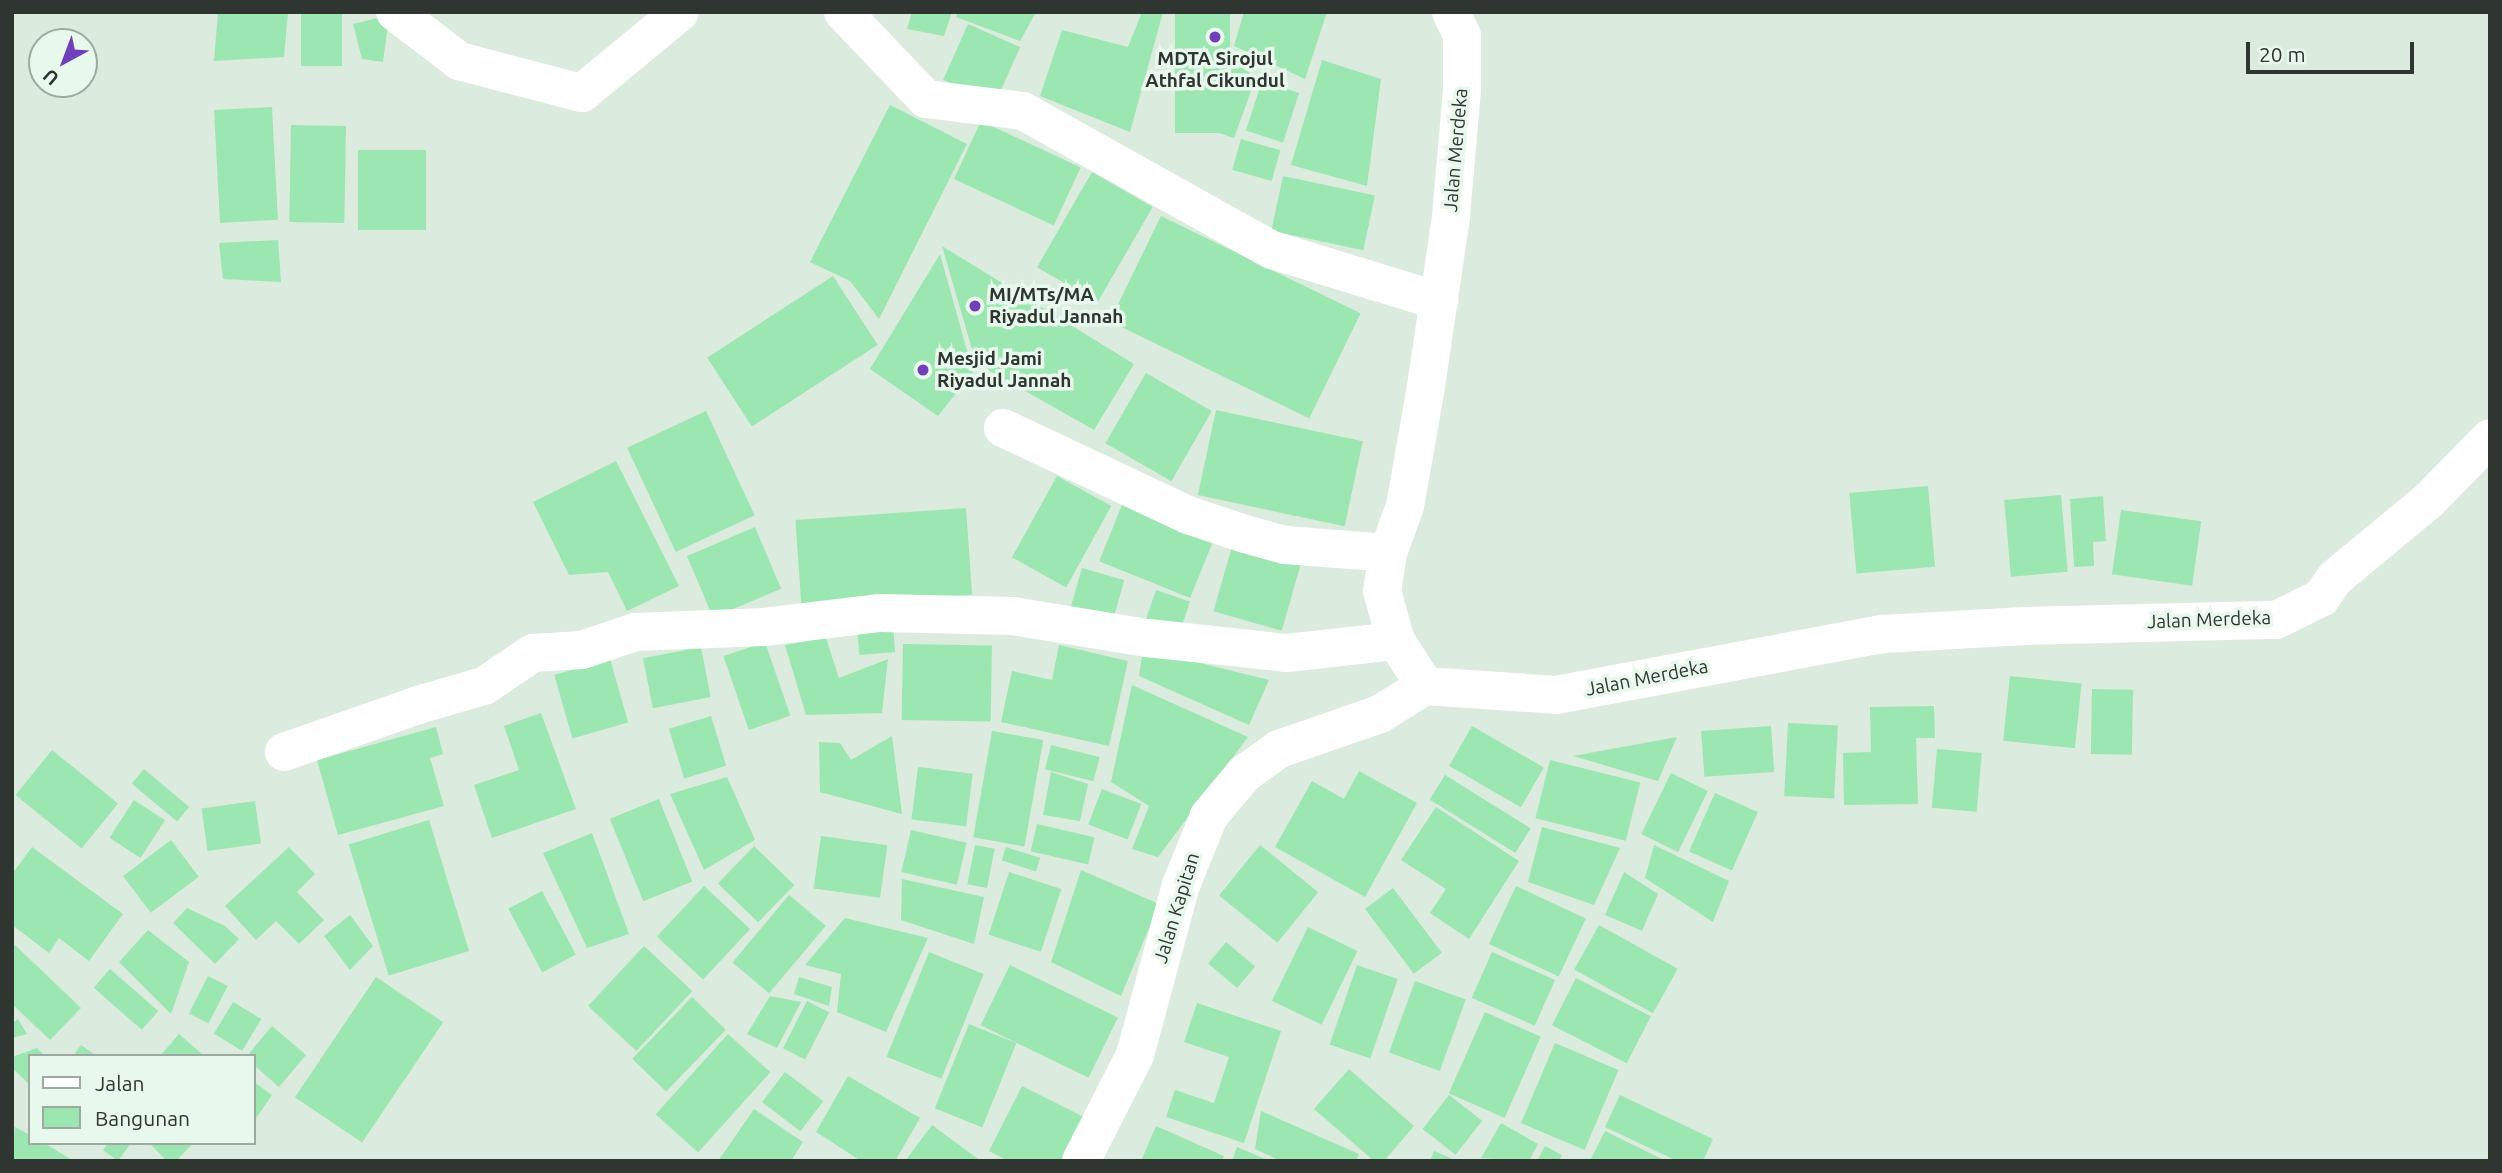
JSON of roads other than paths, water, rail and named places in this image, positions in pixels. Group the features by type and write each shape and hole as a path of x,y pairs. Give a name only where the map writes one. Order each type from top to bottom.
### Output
{"street":[{"path":"395,12 459,61 582,93 680,12"},
{"path":"844,12 926,99 1023,111 1272,250 1439,301"},
{"name":"Jalan Merdeka","path":"1451,12 1462,36 1462,90 1451,216 1405,506 1388,553 1382,591 1396,641 1425,686 1556,695 1884,634 2025,626 2276,620 2321,598 2335,578 2428,501 2490,438"},
{"path":"1003,428 1188,515 1245,534 1285,545 1388,553"},
{"path":"284,751 418,705 484,686 533,653 582,650 635,632 764,627 880,613 1013,616 1148,638 1287,653 1396,641"},
{"name":"Jalan Kapitan","path":"1081,1161 1135,1055 1181,885 1209,816 1244,774 1279,749 1380,714 1425,686"}],"place":[{"name":"MDTA Sirojul Athfal Cikundul","path":"1215,37"},
{"name":"MI/MTs/MA Riyadul Jannah","path":"975,306"},
{"name":"Mesjid Jami Riyadul Jannah","path":"923,370"}]}
